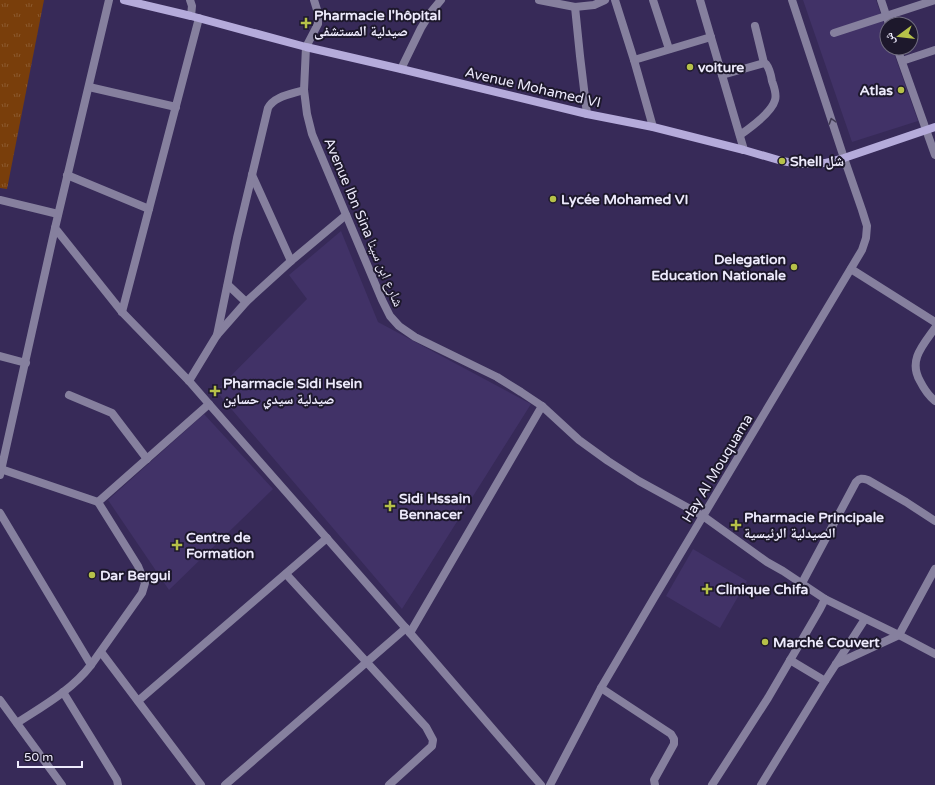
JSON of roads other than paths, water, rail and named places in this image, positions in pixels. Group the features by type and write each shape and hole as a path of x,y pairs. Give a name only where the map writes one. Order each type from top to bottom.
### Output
{"main road":[{"name":"Avenue Mohamed VI","path":"124,0 195,17 306,47 587,114 653,127 800,164 825,163 844,158 935,127"}],"street":[{"path":"17,723 63,692 84,674 92,665 142,593 145,583 138,566 98,502 1,472 58,214 109,0"},
{"path":"122,312 176,107 195,17 190,0"},
{"path":"306,47 318,24 318,13 314,0"},
{"path":"318,13 322,0"},
{"path":"401,69 421,28 441,0"},
{"path":"539,0 575,7 594,5 605,0"},
{"path":"615,0 653,127"},
{"path":"654,0 669,49"},
{"path":"700,0 744,150"},
{"name":"Hay Al Mouquama","path":"550,785 601,688 851,269 862,250 866,238 867,226 792,0"},
{"path":"880,0 886,16"},
{"path":"897,16 935,0"},
{"path":"575,7 587,114"},
{"path":"834,33 879,22"},
{"path":"740,135 759,121 773,105 776,94 769,68 764,63 755,26"},
{"path":"634,60 711,37"},
{"name":"Avenue Ibn Sina شارع ابن سينا","path":"306,47 304,90 307,114 312,134 382,300 390,316 399,326 415,337 522,392 542,406 579,440 608,461 639,481 703,516 767,562 825,599 935,654"},
{"path":"902,60 935,50"},
{"path":"900,56 935,155"},
{"path":"722,75 764,63"},
{"path":"89,87 176,107"},
{"path":"217,335 237,238 268,108 270,103 275,100 304,90"},
{"path":"252,175 291,261"},
{"path":"67,176 149,209"},
{"path":"0,200 58,214"},
{"path":"189,381 217,335 246,302 291,261 346,215"},
{"path":"55,228 122,312 189,381 408,630 540,785"},
{"path":"851,269 935,322"},
{"path":"228,285 246,302"},
{"path":"935,328 922,346 915,364 916,375 922,387 935,401"},
{"path":"0,356 26,363"},
{"path":"69,395 112,413 147,459"},
{"path":"98,502 209,404"},
{"path":"225,785 367,662 408,630 542,406"},
{"path":"802,583 859,479 863,478 868,480 935,521"},
{"path":"0,513 92,665"},
{"path":"138,701 327,538"},
{"path":"836,664 899,635 935,569"},
{"path":"286,574 426,727 433,740 432,746 389,785"},
{"path":"712,785 768,698 825,599"},
{"path":"761,785 865,619"},
{"path":"101,652 201,785"},
{"path":"790,660 825,681"},
{"path":"601,688 671,734 674,739 674,744 654,780 655,785"},
{"path":"63,692 118,780 118,785"},
{"path":"0,700 62,785"}],"place":[{"name":"Pharmacie l'hôpital صيدلية المستشفى","path":"306,23"},
{"name":"voiture","path":"690,67"},
{"name":"Atlas","path":"901,90"},
{"name":"Shell شل","path":"782,161"},
{"name":"Lycée Mohamed VI","path":"553,199"},
{"name":"Delegation Education Nationale","path":"794,267"},
{"name":"Pharmacie Sidi Hsein صيدلية سيدي حساين","path":"215,391"},
{"name":"Sidi Hssain Bennacer","path":"390,506"},
{"name":"Pharmacie Principale الصيدلية الرئيسية","path":"736,525"},
{"name":"Centre de Formation","path":"177,545"},
{"name":"Dar Bergui","path":"92,575"},
{"name":"Clinique Chifa","path":"707,589"},
{"name":"Marché Couvert","path":"765,642"}]}
